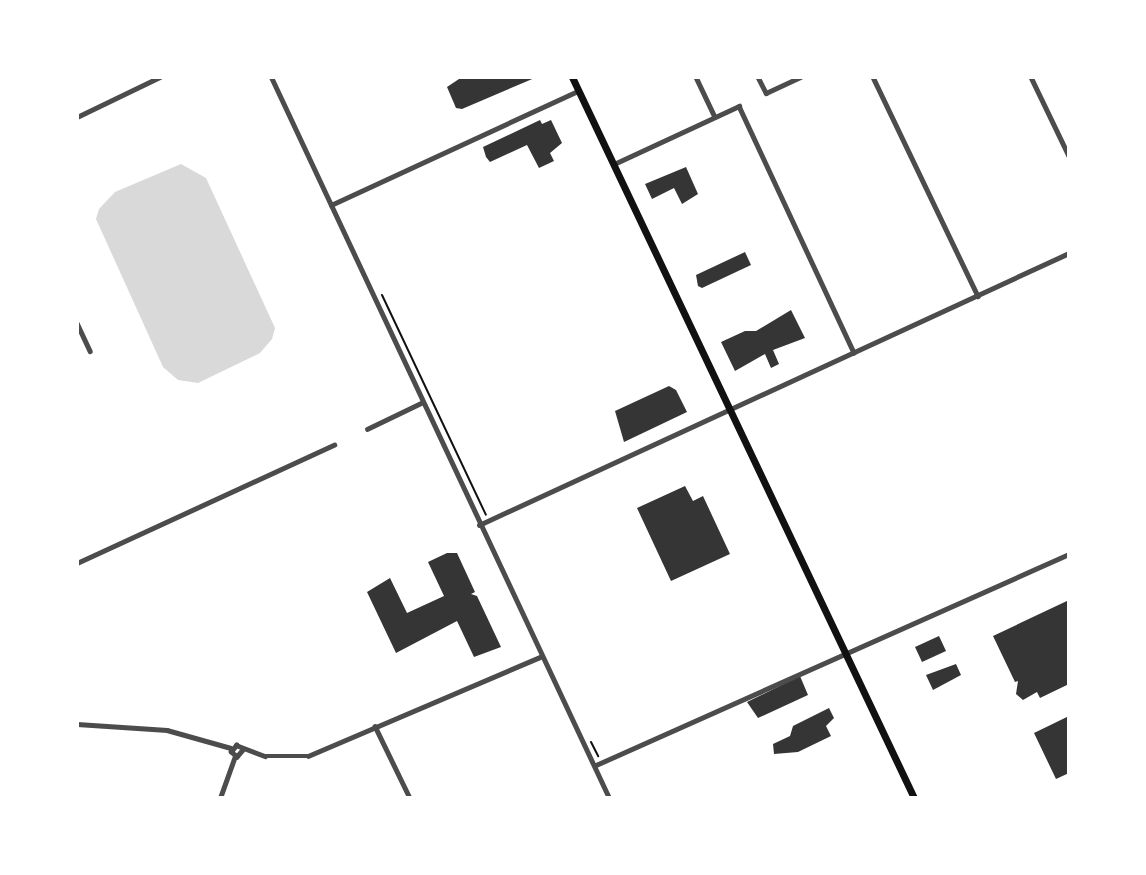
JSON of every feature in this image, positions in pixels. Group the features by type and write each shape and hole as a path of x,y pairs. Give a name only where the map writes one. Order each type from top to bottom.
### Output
{"highway":[{"path":"572,77 914,798"}],"street":[{"path":"77,117 160,77"},
{"path":"271,77 421,403 596,765 609,798"},
{"path":"696,77 715,117"},
{"path":"758,77 765,93 800,77"},
{"path":"873,77 978,296"},
{"path":"1031,77 1069,156"},
{"path":"331,205 578,90"},
{"path":"614,164 739,106 854,353"},
{"path":"479,525 1069,253"},
{"path":"77,323 90,351"},
{"path":"367,429 421,403"},
{"path":"77,562 334,445"},
{"path":"596,765 822,660 845,655 1069,554"},
{"path":"77,724 167,730 232,748 238,745 243,750 296,758 542,656"},
{"path":"375,726 410,798"},
{"path":"232,748 235,756"},
{"path":"220,798 235,756 243,750"}],"shaded area":[{"path":"181,164 206,178 275,328 272,339 260,353 198,383 178,380 163,367 96,219 99,209 115,192"}],"building":[{"path":"462,77 537,77 462,109 456,108 447,87"},
{"path":"540,120 542,124 551,120 562,143 550,153 554,161 539,168 527,145 490,162 486,157 483,147"},
{"path":"686,167 698,194 682,204 674,188 652,199 645,184"},
{"path":"745,252 751,265 702,288 698,286 696,275"},
{"path":"791,310 805,338 773,350 779,364 771,368 765,354 735,371 721,342 745,331 756,331"},
{"path":"669,386 676,390 687,412 624,442 615,411"},
{"path":"685,486 693,501 703,496 730,554 671,581 637,508"},
{"path":"447,553 457,553 475,592 471,594 477,596 501,647 474,657 457,621 396,653 367,592 390,578 407,613 444,596 428,562"},
{"path":"1069,600 1069,684 1040,698 1037,692 1023,700 1016,694 1018,681 1015,682 993,636"},
{"path":"939,636 946,651 922,662 915,647"},
{"path":"956,664 961,675 933,690 926,675"},
{"path":"800,676 808,695 758,718 747,702"},
{"path":"829,708 834,718 826,726 831,736 798,752 774,754 773,744 790,736 793,726"},
{"path":"1069,716 1069,773 1056,779 1034,733"}]}
